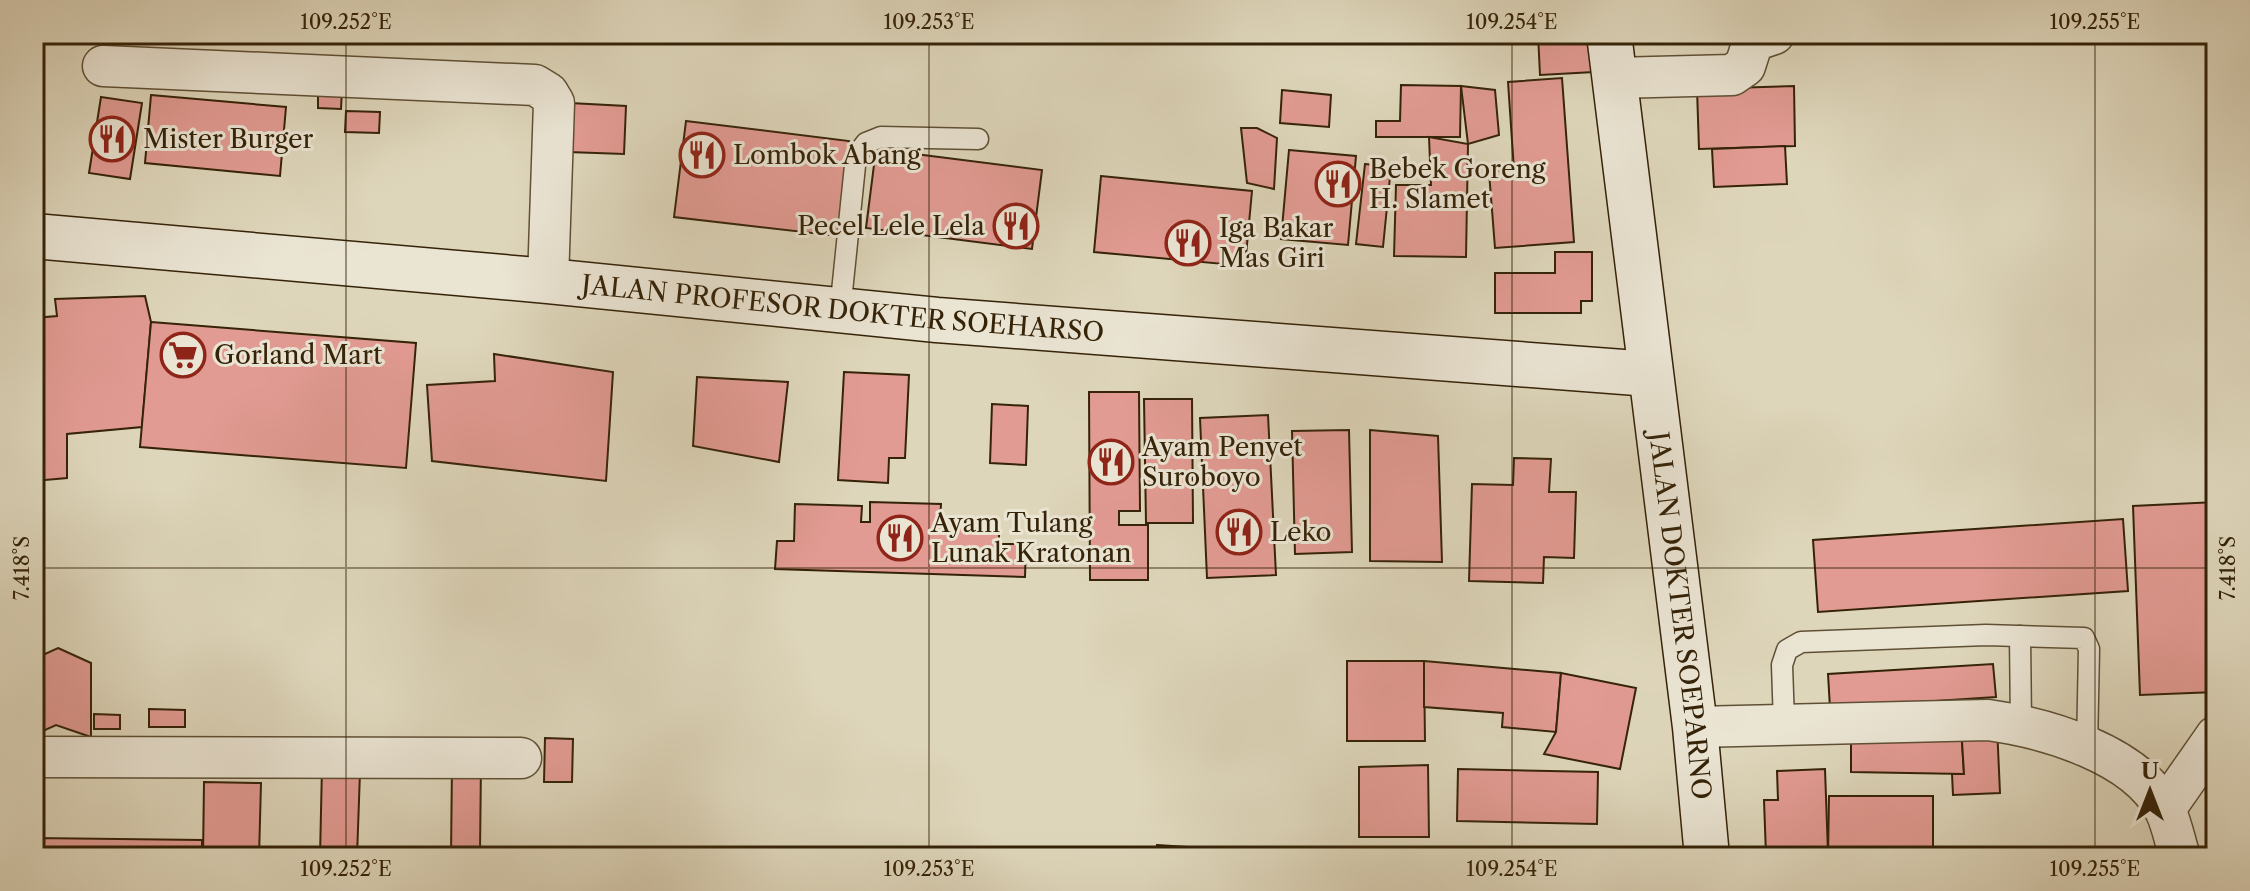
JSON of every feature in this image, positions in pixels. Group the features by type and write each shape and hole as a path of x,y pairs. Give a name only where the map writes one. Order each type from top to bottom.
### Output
{"street":[{"name":"JALAN DOKTER SOEPARNO","path":"1609,34 1695,727 1707,857"},
{"path":"1614,78 1732,75 1745,66 1753,41 1774,34"},
{"path":"103,66 535,85 548,93 554,103 548,281"},
{"name":"JALAN PROFESOR DOKTER SOEHARSO","path":"34,236 548,281 840,311 1650,374"},
{"path":"1695,727 1988,720 2021,725 2115,759 2140,776 2165,809 2180,857"},
{"path":"2165,809 2216,736"},
{"path":"34,757 521,758"}],"lane":[{"path":"840,311 856,156 866,143 881,137 978,139"},
{"path":"1784,723 1782,665 1787,650 1801,642 2020,636 2084,638 2089,649 2087,748"},
{"path":"2020,636 2021,725"}],"building":[{"path":"1538,34 1592,34 1594,72 1540,75"},
{"path":"1562,78 1574,242 1495,248 1489,172 1514,170 1508,82"},
{"path":"1401,85 1461,86 1460,137 1376,137 1376,121 1400,121"},
{"path":"1461,86 1495,90 1499,135 1468,144"},
{"path":"1794,86 1795,146 1699,149 1697,89"},
{"path":"318,88 342,89 341,109 318,108"},
{"path":"1282,90 1331,95 1329,127 1280,123"},
{"path":"151,95 286,107 280,176 145,163"},
{"path":"101,97 142,103 130,179 89,173"},
{"path":"570,103 626,106 624,154 568,152"},
{"path":"346,111 380,112 379,133 345,132"},
{"path":"686,121 849,141 838,236 674,217"},
{"path":"1241,128 1257,128 1277,138 1274,189 1247,183"},
{"path":"1429,137 1468,144 1466,257 1394,256 1396,185 1431,185"},
{"path":"1785,146 1787,184 1714,187 1712,149"},
{"path":"876,149 1042,170 1032,249 866,228"},
{"path":"1289,150 1356,156 1348,245 1281,239"},
{"path":"1365,164 1391,167 1383,247 1356,244"},
{"path":"1101,176 1252,191 1245,266 1094,252"},
{"path":"1555,252 1592,252 1592,301 1581,301 1581,313 1495,313 1495,273 1555,273"},
{"path":"145,296 151,322 142,427 67,434 67,478 34,481 34,318 57,316 55,299"},
{"path":"151,322 416,343 406,468 140,447"},
{"path":"494,354 613,372 606,481 432,461 427,385 495,381"},
{"path":"844,372 909,375 905,458 889,458 888,483 838,480"},
{"path":"697,377 788,382 779,462 693,446"},
{"path":"1089,392 1139,392 1140,511 1119,511 1119,525 1148,525 1148,580 1090,580"},
{"path":"1144,399 1192,399 1193,523 1146,523"},
{"path":"992,404 1028,406 1026,465 990,463"},
{"path":"1268,415 1276,575 1207,578 1200,418"},
{"path":"1349,430 1352,552 1295,554 1292,431"},
{"path":"1370,430 1438,436 1442,562 1370,561"},
{"path":"1514,458 1551,459 1549,492 1576,492 1574,558 1544,557 1543,583 1469,581 1472,484 1513,485"},
{"path":"870,502 941,504 940,522 999,524 999,544 1026,544 1025,577 775,569 777,541 794,541 795,504 862,506 861,522 870,522"},
{"path":"2216,502 2216,692 2140,695 2133,506"},
{"path":"2123,519 2128,591 1818,612 1813,540"},
{"path":"58,648 91,663 91,737 56,725 34,735 34,659"},
{"path":"1347,661 1424,661 1425,741 1347,741"},
{"path":"1424,661 1561,673 1556,732 1502,727 1503,713 1424,707"},
{"path":"1993,664 1996,697 1830,708 1828,674"},
{"path":"1561,673 1636,688 1620,769 1544,754 1556,732"},
{"path":"149,709 185,710 185,727 149,727"},
{"path":"94,714 120,715 120,729 94,729"},
{"path":"1961,725 1964,774 1851,772 1851,726"},
{"path":"1961,725 1997,726 2000,793 1953,795 1952,774 1964,774"},
{"path":"545,738 573,739 572,782 544,782"},
{"path":"452,762 481,762 480,853 556,854 556,857 451,857"},
{"path":"1428,765 1429,837 1359,837 1359,767"},
{"path":"322,766 360,772 357,857 320,857"},
{"path":"1458,769 1598,772 1597,824 1457,821"},
{"path":"1825,769 1828,853 1766,855 1764,800 1778,800 1777,771"},
{"path":"204,782 261,783 259,857 203,857"},
{"path":"1829,796 1933,796 1933,857 1828,857"},
{"path":"34,838 202,840 202,857 34,857"},
{"path":"1157,845 1340,857 1156,857"}],"place":[{"name":"Mister Burger","path":"112,139"},
{"name":"Lombok Abang","path":"702,155"},
{"name":"Bebek Goreng H. Slamet","path":"1338,184"},
{"name":"Pecel Lele Lela","path":"1016,226"},
{"name":"Iga Bakar Mas Giri","path":"1188,243"},
{"name":"Gorland Mart","path":"183,355"},
{"name":"Ayam Penyet Suroboyo","path":"1111,462"},
{"name":"Leko","path":"1239,532"},
{"name":"Ayam Tulang Lunak Kratonan","path":"900,538"}]}
